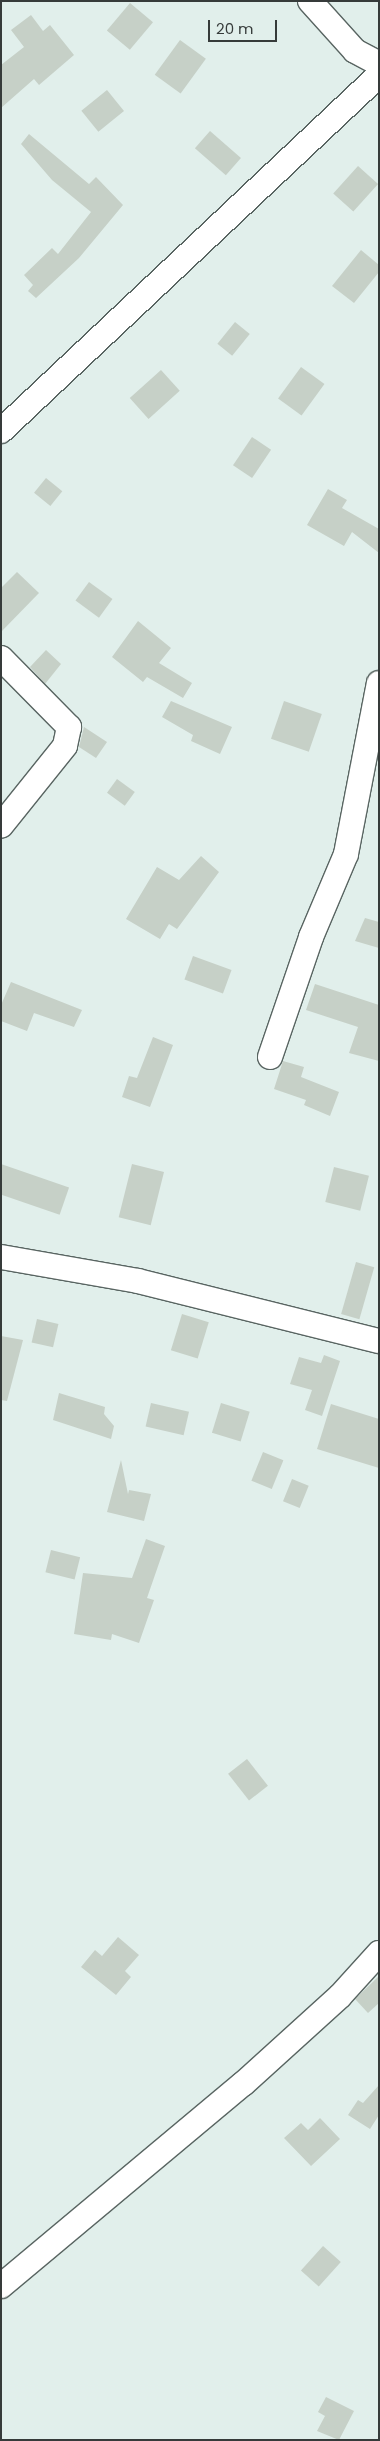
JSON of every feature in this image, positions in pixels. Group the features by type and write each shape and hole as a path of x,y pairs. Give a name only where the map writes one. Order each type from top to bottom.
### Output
{"street":[{"path":"310,1 355,51 379,64"},
{"path":"1,431 379,75"},
{"path":"1,658 69,727 65,746 1,826"},
{"path":"270,1057 311,937 346,854 379,683"},
{"path":"1,1257 138,1281 379,1341"},
{"path":"1,2286 243,2084 340,1996 379,1953"}],"building":[{"path":"130,3 153,22 130,50 107,31"},
{"path":"31,15 43,31 50,25 74,55 39,85 34,79 1,108 1,65 24,47 11,30"},
{"path":"180,40 206,59 181,94 155,75"},
{"path":"107,90 124,111 98,132 81,111"},
{"path":"210,131 241,158 226,175 195,148"},
{"path":"29,134 89,184 96,177 123,205 79,258 36,298 28,291 33,285 24,275 52,248 58,254 91,212 52,180 21,144"},
{"path":"358,166 378,184 353,212 333,193"},
{"path":"361,250 379,265 379,272 354,303 332,286"},
{"path":"235,322 250,334 232,356 217,344"},
{"path":"301,367 324,384 302,416 278,399"},
{"path":"161,370 180,391 149,419 130,398"},
{"path":"252,437 271,450 252,478 233,465"},
{"path":"46,478 62,491 50,506 34,493"},
{"path":"328,489 347,500 342,508 379,529 379,553 352,532 344,546 307,525"},
{"path":"17,572 39,593 1,632 1,588"},
{"path":"89,582 112,599 99,618 75,601"},
{"path":"138,621 171,648 159,663 192,683 183,698 147,677 143,682 112,657"},
{"path":"46,650 61,664 45,684 30,667"},
{"path":"171,701 232,727 220,754 191,741 193,735 162,717"},
{"path":"284,701 322,714 309,752 271,739"},
{"path":"84,727 107,742 96,758 79,747"},
{"path":"117,779 135,792 125,806 107,793"},
{"path":"201,856 219,872 177,929 169,924 160,939 126,919 157,867 179,880"},
{"path":"365,918 379,922 379,948 355,941"},
{"path":"193,956 232,970 223,994 184,979"},
{"path":"11,982 82,1010 74,1027 34,1013 27,1031 1,1021 1,1005"},
{"path":"315,984 379,1005 379,1061 349,1053 358,1027 306,1010"},
{"path":"153,1037 173,1045 150,1107 122,1097 129,1076 137,1078"},
{"path":"283,1061 304,1067 301,1077 339,1092 330,1116 304,1105 306,1100 274,1089"},
{"path":"1,1164 69,1187 60,1215 1,1195"},
{"path":"132,1164 164,1172 151,1225 119,1217"},
{"path":"334,1167 369,1176 360,1211 325,1202"},
{"path":"356,1262 374,1267 359,1319 341,1314"},
{"path":"182,1314 209,1322 198,1359 171,1350"},
{"path":"37,1319 58,1324 53,1347 32,1342"},
{"path":"1,1336 23,1340 7,1401 1,1400"},
{"path":"324,1355 340,1361 322,1416 305,1410 312,1390 290,1384 299,1357 321,1363"},
{"path":"59,1393 105,1407 104,1414 114,1426 111,1439 53,1420"},
{"path":"151,1403 189,1412 184,1435 146,1426"},
{"path":"221,1403 250,1412 241,1441 212,1433"},
{"path":"331,1404 379,1419 379,1468 317,1449"},
{"path":"263,1452 283,1460 272,1489 251,1481"},
{"path":"121,1460 128,1494 129,1490 151,1494 144,1521 107,1512"},
{"path":"292,1479 309,1486 300,1508 283,1501"},
{"path":"146,1539 165,1546 147,1598 154,1600 139,1643 112,1634 111,1640 74,1634 83,1573 132,1578"},
{"path":"51,1550 80,1557 75,1580 45,1572"},
{"path":"247,1759 268,1786 249,1801 228,1774"},
{"path":"118,1937 139,1955 125,1971 131,1977 116,1995 81,1967 95,1950 102,1956"},
{"path":"379,1976 379,2003 368,2013 355,1999"},
{"path":"379,2085 379,2115 370,2129 348,2115 358,2100 363,2103"},
{"path":"320,2118 340,2139 311,2166 284,2138 301,2123 308,2130"},
{"path":"323,2246 341,2262 319,2287 301,2271"},
{"path":"326,2397 354,2411 339,2440 317,2431 325,2416 318,2412"}]}
